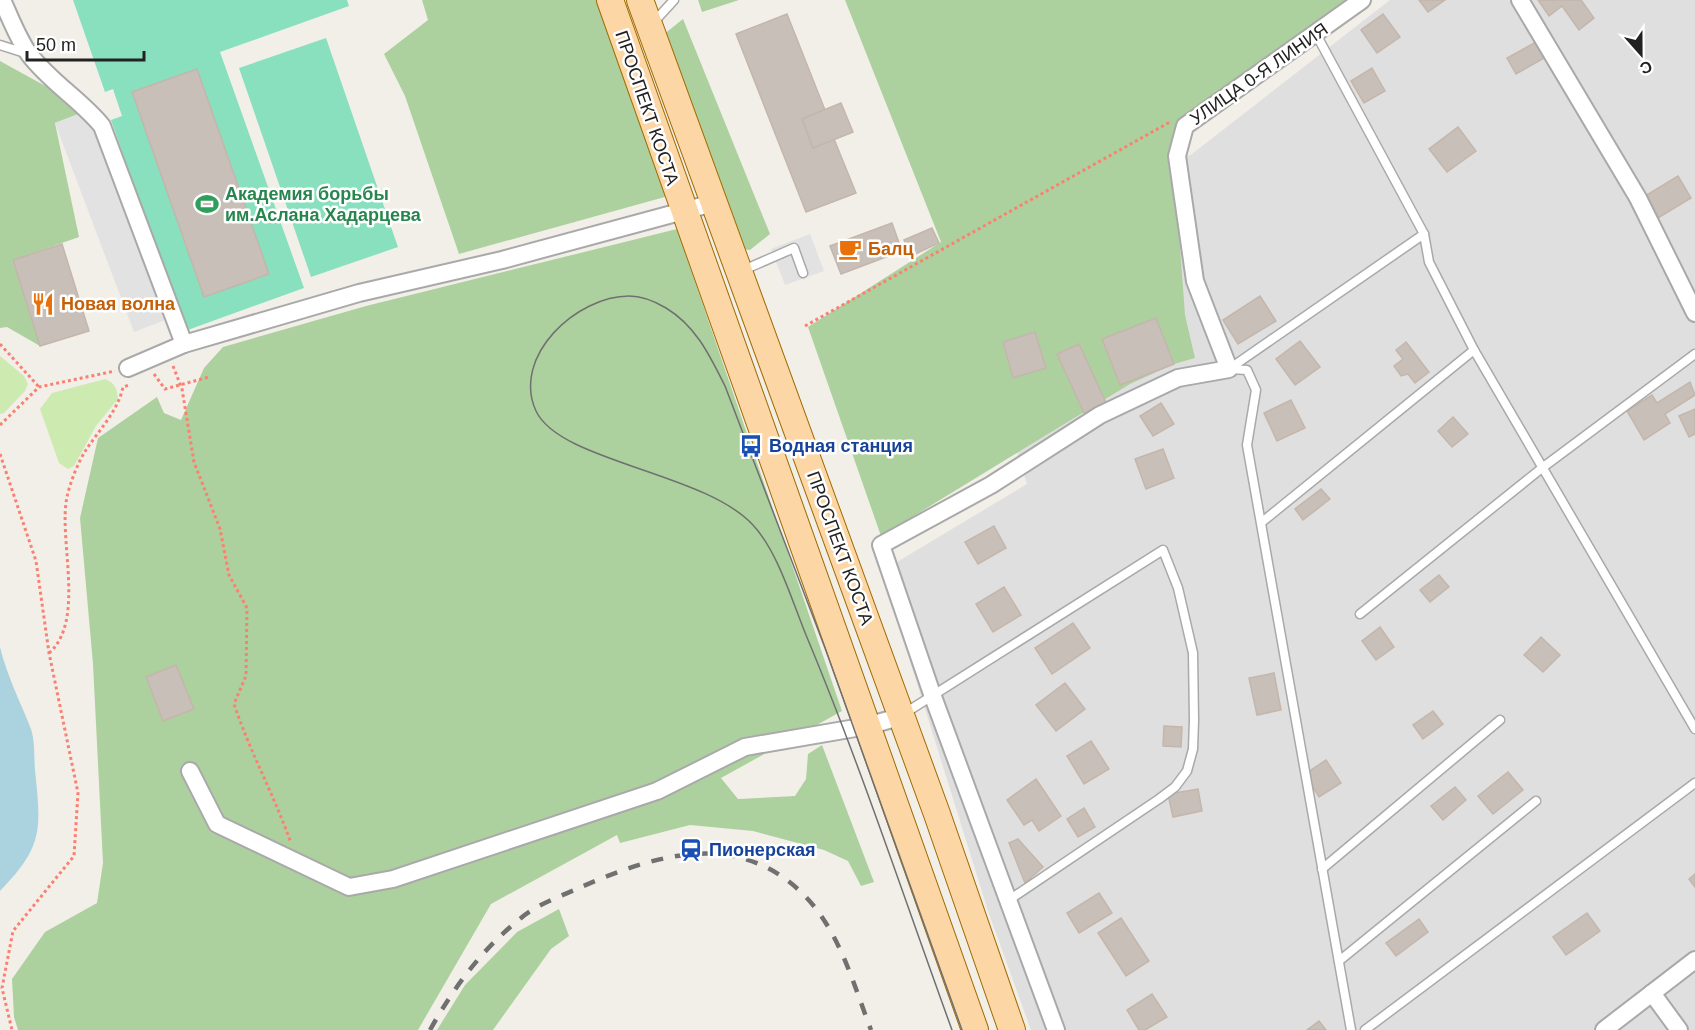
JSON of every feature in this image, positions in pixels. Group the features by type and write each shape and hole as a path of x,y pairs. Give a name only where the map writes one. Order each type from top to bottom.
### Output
{"main road":[{"name":"ПРОСПЕКТ КОСТА","path":"610,0 975,1030"},
{"name":"ПРОСПЕКТ КОСТА","path":"640,0 851,577 899,717 937,814 1012,1030"}],"street":[{"path":"2,0 28,54 72,98 90,111 102,126 184,344"},
{"name":"УЛИЦА 0-Я ЛИНИЯ","path":"1229,369 1211,328 1195,281 1177,156 1185,126 1362,0"},
{"path":"1520,0 1638,198 1695,313"},
{"path":"133,375 168,351 184,344 359,293 502,260 713,203"},
{"path":"1056,1030 932,694 881,545 991,485 1100,415 1179,378 1229,369"},
{"path":"190,771 217,824 349,887 393,879 657,791 745,747 867,726 899,717"},
{"path":"1604,1030 1695,960"},
{"path":"1652,993 1679,1030"}],"lane":[{"path":"649,27 674,0"},
{"path":"1316,34 1424,234 1429,262 1474,350 1695,729"},
{"path":"0,45 28,54"},
{"path":"1229,369 1424,234"},
{"path":"738,273 794,248 803,273"},
{"path":"1262,522 1474,350"},
{"path":"1360,614 1542,468 1695,354"},
{"path":"1229,369 1247,370 1256,390 1247,445 1351,1030"},
{"path":"899,717 1163,550 1178,588 1193,653 1193,748 1187,771 1175,787 1159,799 1009,900"},
{"path":"1322,869 1500,720"},
{"path":"1365,1030 1695,783"},
{"path":"1339,961 1536,801"}],"path":[{"path":"805,326 1168,122 1177,121 1185,126"},
{"path":"0,344 39,387"},
{"path":"168,351 180,384 194,462 220,530 229,575 247,608 246,676 234,704 245,736 275,799 297,863"},
{"path":"146,378 155,374 165,389 209,377"},
{"path":"0,425 39,387 133,375"},
{"path":"49,653 58,646 69,603 67,498 84,453 120,402 123,387 133,375"},
{"path":"0,454 36,561 49,653 78,793 74,856 13,931 2,988 12,1030"}],"shaded area":[{"path":"1390,0 1695,0 1695,1030 1031,1030 989,914 882,571 1027,484 957,260 1192,154"},
{"path":"89,110 168,319 134,332 55,123"},
{"path":"810,234 824,271 785,285 771,249"}],"green space":[{"name":"Академия борьбы им.Аслана Хадарцева","path":"73,0 347,0 349,6 220,52 304,288 185,331 111,120 122,116 113,89 105,92"},
{"path":"422,0 603,0 672,195 459,254 405,96 384,54 428,20"},
{"path":"698,0 739,0 702,12"},
{"path":"845,0 1352,0 1172,136 1185,315 1195,358 1174,364 1130,384 881,536 808,327 941,242"},
{"path":"683,19 770,234 750,250 742,249 663,35"},
{"path":"326,38 398,247 311,277 239,68"},
{"path":"0,61 89,110 55,123 79,237 13,260 40,346 7,327 0,328"},
{"path":"677,229 842,711 721,778 738,799 795,796 806,779 808,754 822,745 874,882 861,886 848,861 824,850 753,831 690,825 620,843 617,835 491,904 418,1030 18,1030 14,1017 12,979 45,932 97,903 103,863 93,664 80,518 98,438 157,397 164,413 181,420 204,368 223,347 366,306"},
{"path":"0,356 24,376 28,384 25,391 4,413 0,414"},
{"path":"105,379 115,386 118,399 96,426 74,466 68,469 59,463 40,409 52,393"},
{"path":"559,909 569,936 551,949 493,1030 437,1030 465,985 517,932"}],"water":[{"path":"0,647 31,729 34,744 38,822 32,848 25,861 0,891"}],"building":[{"path":"1419,0 1445,0 1428,12"},
{"path":"1538,0 1581,0 1594,18 1579,30 1562,6 1549,16"},
{"path":"787,14 825,110 802,119 813,148 834,139 856,193 806,212 736,34"},
{"path":"1383,14 1400,37 1377,53 1361,30"},
{"path":"1538,41 1546,57 1516,74 1507,58"},
{"path":"1372,68 1385,91 1364,103 1351,81"},
{"path":"197,69 269,274 204,297 132,92"},
{"path":"841,103 853,132 813,148 802,119"},
{"path":"1458,127 1476,151 1447,172 1429,149"},
{"path":"1678,176 1691,198 1658,218 1645,196"},
{"path":"892,223 902,251 841,274 830,246"},
{"path":"932,228 939,243 911,256 904,240"},
{"path":"62,244 89,331 40,346 13,260"},
{"path":"1260,296 1276,321 1238,344 1223,320"},
{"path":"1156,318 1174,364 1120,385 1102,339"},
{"path":"1035,332 1046,368 1013,378 1003,342"},
{"path":"1300,341 1320,367 1295,385 1276,359"},
{"path":"1406,342 1429,372 1415,383 1408,374 1401,376 1394,366 1403,359 1396,350"},
{"path":"1079,344 1108,407 1086,417 1057,354"},
{"path":"1690,382 1695,395 1665,414 1670,423 1644,440 1627,411 1652,395 1657,403"},
{"path":"1291,400 1305,428 1277,441 1264,413"},
{"path":"1161,403 1174,424 1153,436 1140,416"},
{"path":"1695,409 1695,434 1689,437 1679,416"},
{"path":"1453,417 1468,434 1452,447 1438,431"},
{"path":"1163,449 1174,478 1146,489 1135,459"},
{"path":"1321,489 1330,499 1303,520 1295,509"},
{"path":"994,526 1006,548 978,564 965,542"},
{"path":"1439,575 1449,587 1430,602 1420,590"},
{"path":"1004,587 1021,615 993,632 976,604"},
{"path":"1073,623 1090,648 1052,674 1035,648"},
{"path":"1380,627 1394,647 1376,660 1362,641"},
{"path":"1541,637 1560,655 1543,672 1524,655"},
{"path":"176,665 194,709 163,721 146,677"},
{"path":"1274,673 1281,710 1257,715 1249,678"},
{"path":"1065,683 1085,709 1056,731 1036,705"},
{"path":"1433,711 1443,724 1423,739 1413,725"},
{"path":"1164,726 1182,727 1181,747 1163,746"},
{"path":"1091,741 1109,769 1084,784 1067,756"},
{"path":"1326,760 1341,783 1319,797 1305,774"},
{"path":"1508,772 1523,790 1493,814 1478,796"},
{"path":"1036,779 1061,816 1039,831 1032,820 1024,825 1007,800"},
{"path":"1455,787 1466,800 1443,820 1431,806"},
{"path":"1198,789 1202,811 1173,817 1168,794"},
{"path":"1084,808 1095,827 1078,837 1067,819"},
{"path":"1018,839 1043,867 1025,883 1009,843"},
{"path":"1695,874 1695,887 1689,879"},
{"path":"1099,893 1112,913 1079,933 1067,913"},
{"path":"1587,913 1600,931 1566,955 1553,937"},
{"path":"1121,918 1149,961 1126,976 1098,933"},
{"path":"1419,919 1428,932 1396,956 1386,943"},
{"path":"1152,994 1167,1017 1145,1030 1139,1030 1127,1010"},
{"path":"1319,1021 1326,1030 1307,1030"}],"tram line":[{"path":"952,1030 845,733 784,577 762,536 753,525 731,507 702,492 602,456 573,443 550,428 536,411 531,390 533,370 541,350 570,318 589,306 609,299 629,296 644,298 677,315 708,353 725,386 825,648 962,1030"}],"railway":[{"path":"430,1030 470,969 507,930 527,913 609,875 637,865 694,854 723,855 750,861 777,873 802,893 826,923 844,957 871,1030"}],"place":[{"name":"Академия борьбы им.Аслана Хадарцева","path":"207,204"},
{"name":"Балц","path":"850,249"},
{"name":"Новая волна","path":"43,304"},
{"name":"Водная станция","path":"751,446"},
{"name":"Пионерская","path":"691,850"}]}
